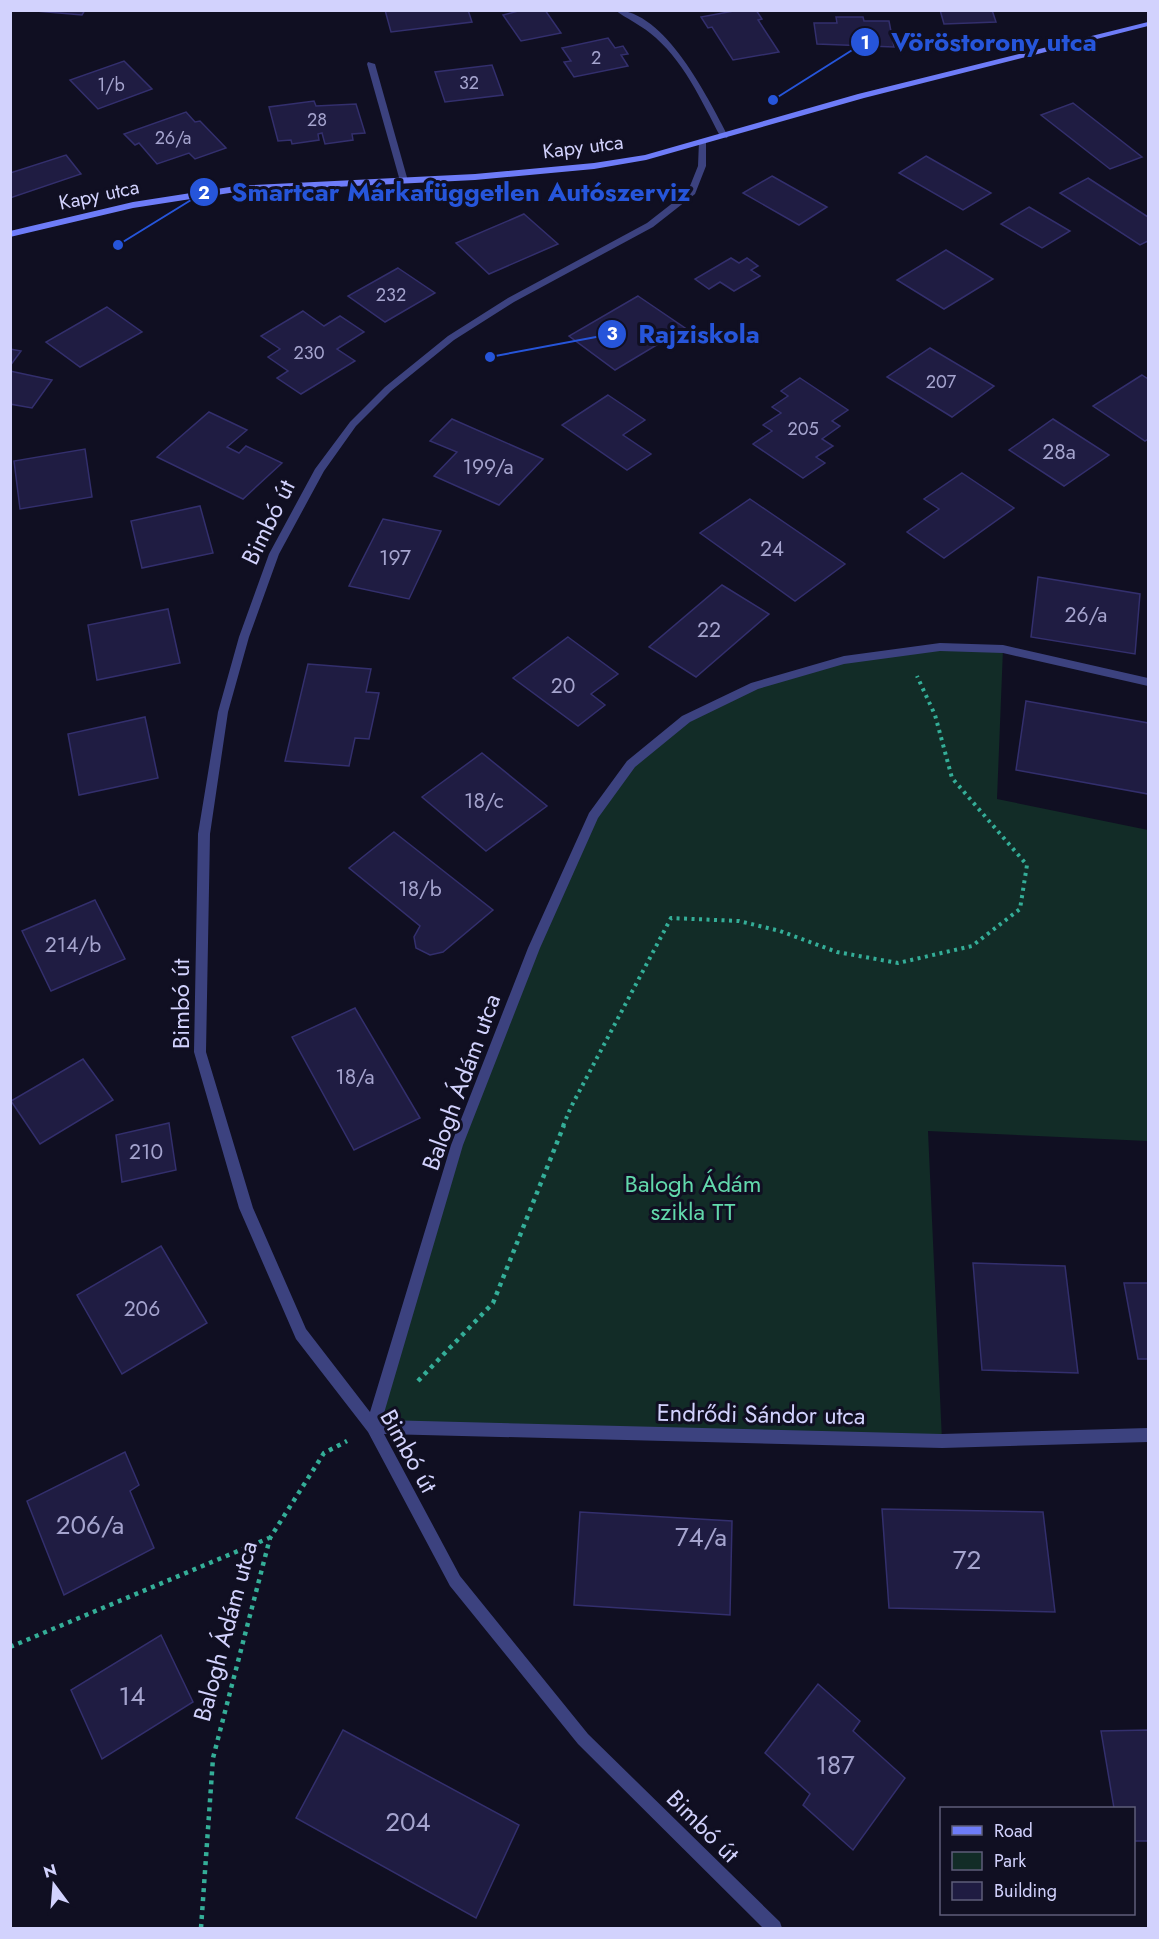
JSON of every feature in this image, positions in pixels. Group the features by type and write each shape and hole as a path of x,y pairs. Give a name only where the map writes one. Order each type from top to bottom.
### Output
{"street":[{"path":"619,10 634,17 661,37 687,68 724,135"},
{"name":"Kapy utca","path":"10,234 134,205 236,189 476,177 594,166 646,157 702,143 861,96 1149,24"},
{"path":"371,64 404,180"},
{"name":"Bimbó út","path":"702,143 702,166 692,192 651,225 511,300 451,338 388,389 353,424 320,469 274,554 244,637 223,712 204,834 200,1052 246,1208 301,1334 373,1427 455,1581 582,1739 774,1929"},
{"name":"Balogh Ádám utca","path":"373,1427 457,1145 534,948 593,816 631,764 686,719 755,686 844,660 940,647 1002,649 1149,682"},
{"name":"Endrődi Sándor utca","path":"373,1427 942,1441 1149,1435"}],"path":[{"path":"413,1386 494,1303 571,1107 671,918 739,921 780,931 837,952 898,963 972,946 1020,909 1027,865 952,778 935,715 915,672 940,647"},
{"name":"Balogh Ádám utca","path":"201,1929 213,1758 270,1538 324,1453 373,1427"},
{"path":"10,1647 270,1538"}],"green space":[{"name":"Balogh Ádám szikla TT","path":"940,647 1003,649 997,799 1148,830 1148,1141 928,1131 942,1441 373,1427 457,1145 593,816 631,764 686,719 755,686 844,660"}],"building":[{"path":"24,10 85,10 82,15"},
{"path":"385,10 468,10 472,22 391,32"},
{"path":"522,10 545,10 561,33 521,41 503,15"},
{"path":"739,10 756,10 762,19 758,20 779,52 733,60 712,27 708,28 701,17"},
{"path":"940,10 992,10 996,22 944,24"},
{"path":"836,17 863,17 864,21 889,21 894,47 817,44 814,23 837,23"},
{"path":"608,38 615,48 623,46 628,54 621,55 628,66 574,77 564,62 571,61 562,48"},
{"path":"124,61 152,89 98,109 70,80"},
{"path":"492,65 503,95 445,102 435,72"},
{"path":"314,101 316,106 356,104 365,133 352,134 353,140 325,144 322,133 318,134 319,140 292,144 291,140 278,141 269,107"},
{"path":"1073,103 1142,157 1110,169 1041,115"},
{"path":"186,112 195,122 200,121 226,148 195,159 189,153 157,164 139,143 135,145 124,134"},
{"path":"66,155 81,174 10,198 10,173"},
{"path":"926,156 991,193 963,210 899,173"},
{"path":"772,176 827,207 799,225 743,193"},
{"path":"1088,178 1148,217 1148,241 1140,245 1060,193"},
{"path":"1029,207 1070,231 1042,248 1001,224"},
{"path":"524,214 558,244 489,274 456,243"},
{"path":"946,250 993,279 944,309 897,280"},
{"path":"731,258 739,263 747,258 758,266 751,270 760,276 734,291 720,282 709,289 695,279"},
{"path":"398,268 435,293 385,322 348,296"},
{"path":"638,296 685,328 615,370 569,336"},
{"path":"107,307 142,332 80,367 46,342"},
{"path":"303,311 324,326 340,316 364,332 337,349 355,361 301,394 277,378 288,371 268,357 280,349 261,336"},
{"path":"930,348 994,386 952,417 887,377"},
{"path":"10,349 21,351 10,366"},
{"path":"10,371 52,380 32,408 10,404"},
{"path":"1142,375 1148,379 1148,439 1145,441 1093,406"},
{"path":"800,378 848,410 832,421 840,426 822,439 833,446 816,457 825,463 803,478 753,444 772,431 763,425 781,413 772,407 788,396 781,391"},
{"path":"608,395 645,420 623,435 651,454 627,470 562,425"},
{"path":"209,412 247,430 227,447 239,453 246,446 282,463 243,499 157,457"},
{"path":"452,419 543,459 499,505 434,476 457,452 430,441"},
{"path":"1053,419 1109,455 1064,486 1009,450"},
{"path":"85,449 92,497 20,509 14,461"},
{"path":"962,473 1014,508 944,558 907,532 939,509 924,499"},
{"path":"750,499 845,564 795,601 700,533"},
{"path":"200,506 213,553 142,568 131,521"},
{"path":"383,519 441,531 409,599 349,586"},
{"path":"1038,577 1140,594 1135,654 1031,637"},
{"path":"722,585 769,614 696,677 649,647"},
{"path":"168,609 180,663 97,680 88,625"},
{"path":"568,637 618,674 591,694 605,705 578,726 513,678"},
{"path":"308,664 371,669 366,692 379,693 369,739 355,738 349,766 285,761"},
{"path":"1026,701 1148,723 1148,794 1016,770"},
{"path":"145,717 158,778 79,795 68,734"},
{"path":"482,753 547,806 486,851 422,797"},
{"path":"394,832 493,910 443,952 430,955 416,948 414,937 420,926 349,868"},
{"path":"95,900 125,959 51,991 22,931"},
{"path":"355,1008 420,1118 354,1150 292,1037"},
{"path":"83,1059 113,1100 40,1144 11,1101"},
{"path":"169,1123 176,1170 122,1182 116,1135"},
{"path":"161,1246 207,1323 122,1374 77,1295"},
{"path":"973,1263 1065,1266 1078,1373 982,1370"},
{"path":"1124,1283 1148,1283 1148,1359 1138,1359"},
{"path":"125,1452 139,1485 130,1491 154,1548 64,1595 27,1501"},
{"path":"882,1509 1043,1512 1055,1612 889,1608"},
{"path":"580,1512 732,1521 730,1615 574,1605"},
{"path":"161,1635 193,1702 102,1759 71,1690"},
{"path":"818,1684 860,1721 853,1731 905,1778 853,1850 803,1805 810,1794 765,1753"},
{"path":"343,1730 519,1825 476,1918 296,1818"},
{"path":"1148,1730 1148,1841 1135,1841 1135,1807 1114,1807 1101,1731"}],"place":[{"name":"Vöröstorony utca","path":"773,100"},
{"name":"Smartcar Márkafüggetlen Autószerviz","path":"118,245"},
{"name":"Rajziskola","path":"490,357"}]}
